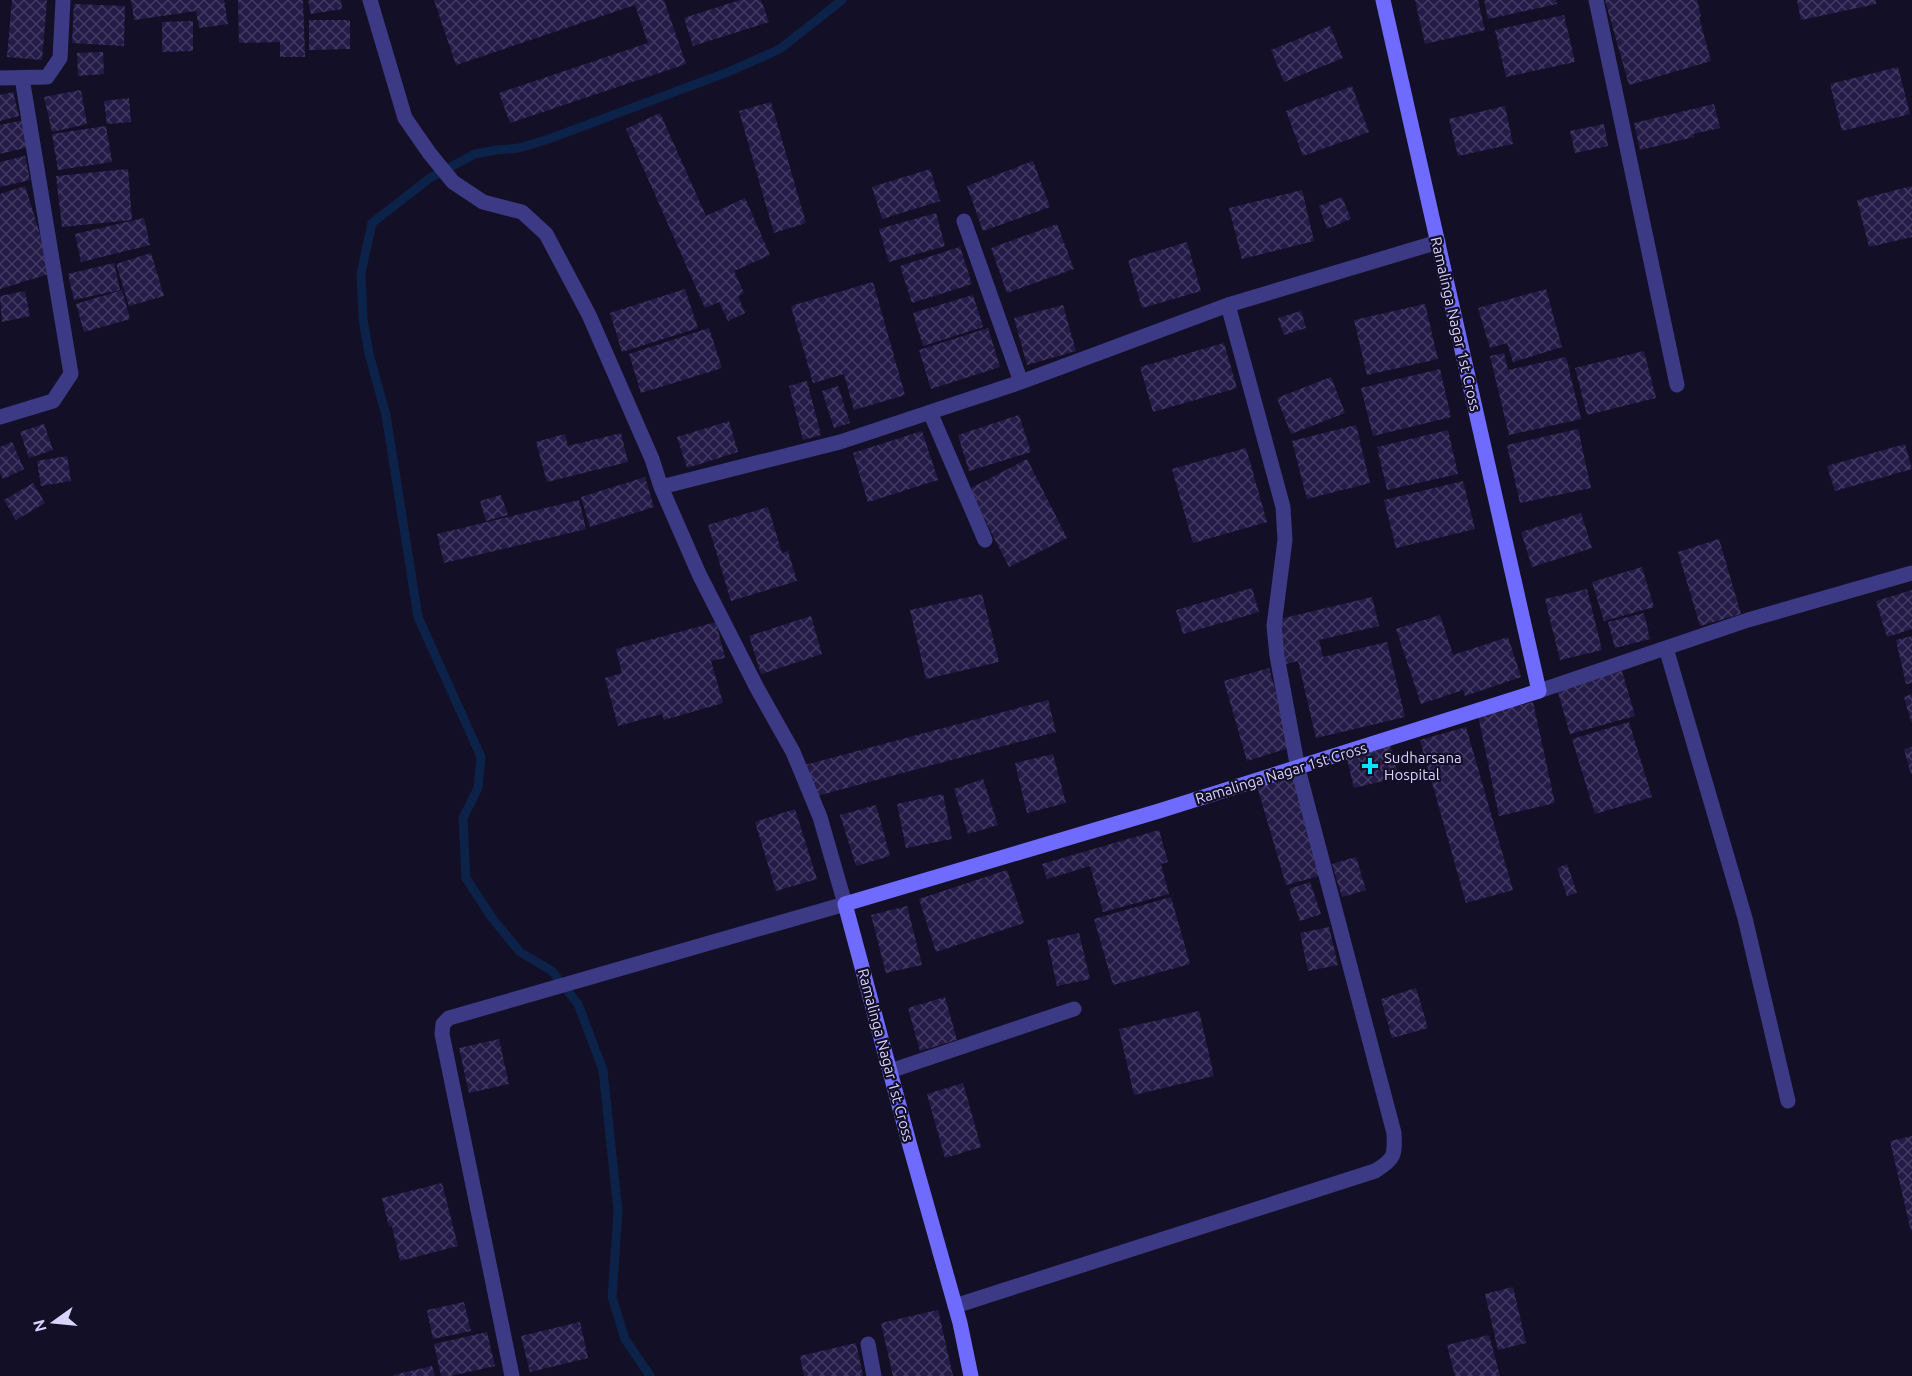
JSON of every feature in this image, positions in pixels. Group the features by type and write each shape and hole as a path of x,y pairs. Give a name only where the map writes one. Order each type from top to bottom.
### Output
{"street":[{"path":"0,78 47,77 60,58 63,0"},
{"path":"370,0 405,117 430,154 453,182 483,202 522,212 546,234 589,315 699,574 757,688 793,752 820,817 845,904 449,1018 443,1024 442,1034 512,1376"},
{"name":"Ramalinga Nagar 1st Cross","path":"971,1376 955,1306 845,904 1298,769 1539,692 1383,0"},
{"path":"1596,0 1677,385"},
{"path":"0,417 53,401 71,374 22,78"},
{"path":"964,221 1021,382"},
{"path":"662,487 840,442 1021,382 1228,305 1438,242"},
{"path":"955,1306 1375,1171 1389,1163 1395,1150 1394,1132 1298,769 1277,656 1274,626 1286,523 1228,305"},
{"path":"930,412 985,540"},
{"path":"1539,692 1748,620 1912,573"},
{"path":"1666,648 1745,918 1788,1101"},
{"path":"890,1071 1074,1009"},
{"path":"868,1344 874,1376"}],"building":[{"path":"12,0 47,0 42,60 7,57"},
{"path":"131,0 224,0 228,24 199,28 196,11 134,20"},
{"path":"238,0 303,0 305,57 280,57 280,42 239,43"},
{"path":"308,0 341,0 342,9 311,14"},
{"path":"434,0 664,0 686,64 510,123 499,93 648,43 635,5 456,65"},
{"path":"740,0 761,0 769,22 693,46 684,18"},
{"path":"1415,0 1478,0 1485,30 1425,44"},
{"path":"1484,0 1556,0 1557,4 1488,19"},
{"path":"1605,0 1697,0 1701,16 1699,17 1711,61 1629,85"},
{"path":"1797,0 1876,0 1876,4 1801,20"},
{"path":"74,4 125,6 124,46 72,43"},
{"path":"1564,15 1575,62 1506,77 1495,30"},
{"path":"309,20 350,20 350,49 309,50"},
{"path":"193,21 193,51 162,52 162,22"},
{"path":"1330,26 1343,58 1284,82 1271,50"},
{"path":"103,52 104,74 78,76 77,53"},
{"path":"1898,67 1910,114 1842,131 1830,84"},
{"path":"1352,86 1369,132 1303,156 1286,111"},
{"path":"81,90 87,124 52,132 44,97"},
{"path":"13,92 19,116 0,121 0,95"},
{"path":"129,98 131,122 107,124 104,101"},
{"path":"771,102 806,223 774,233 739,111"},
{"path":"1714,104 1720,128 1640,150 1634,123"},
{"path":"1505,106 1513,144 1458,156 1449,119"},
{"path":"660,113 706,216 745,198 770,255 734,271 744,293 738,296 745,313 728,321 719,302 705,308 626,129"},
{"path":"23,120 29,147 0,154 0,125"},
{"path":"1604,124 1608,146 1575,153 1570,131"},
{"path":"106,126 112,162 58,170 52,134"},
{"path":"25,156 30,180 0,187 0,162"},
{"path":"1033,161 1050,207 983,231 967,186"},
{"path":"128,169 132,220 62,227 56,176"},
{"path":"930,169 940,201 882,219 872,187"},
{"path":"25,186 52,273 0,289 0,194"},
{"path":"1912,186 1912,237 1869,247 1857,200"},
{"path":"1302,190 1314,241 1242,259 1229,208"},
{"path":"1342,197 1351,219 1327,229 1319,206"},
{"path":"936,213 945,246 889,262 879,229"},
{"path":"144,218 150,245 81,262 75,234"},
{"path":"1057,224 1074,269 1007,293 991,248"},
{"path":"1187,242 1201,291 1142,308 1128,260"},
{"path":"960,247 972,284 912,303 900,266"},
{"path":"151,253 164,296 129,306 116,264"},
{"path":"114,263 120,290 74,300 68,274"},
{"path":"873,282 905,395 854,410 844,374 813,383 791,306"},
{"path":"685,289 698,328 622,352 610,313"},
{"path":"1546,289 1562,347 1513,362 1507,343 1490,348 1478,308"},
{"path":"122,290 130,319 84,332 76,304"},
{"path":"25,291 30,316 2,322 0,296"},
{"path":"973,295 983,327 923,346 913,313"},
{"path":"1425,304 1438,359 1367,375 1354,320"},
{"path":"1063,305 1076,351 1027,365 1014,318"},
{"path":"1301,311 1306,328 1284,335 1278,318"},
{"path":"709,328 722,368 641,393 629,354"},
{"path":"988,328 1000,367 931,389 919,350"},
{"path":"1224,343 1237,388 1153,412 1140,367"},
{"path":"1644,351 1656,398 1587,415 1575,368"},
{"path":"1504,353 1508,370 1566,357 1581,419 1509,435 1490,356"},
{"path":"1440,369 1451,417 1373,436 1361,388"},
{"path":"1331,377 1345,413 1291,434 1277,398"},
{"path":"807,381 821,435 803,440 789,386"},
{"path":"838,386 850,423 834,428 822,391"},
{"path":"1019,415 1031,452 969,471 958,435"},
{"path":"729,421 738,452 687,468 677,437"},
{"path":"44,424 53,450 29,458 20,432"},
{"path":"1356,425 1370,483 1307,499 1292,441"},
{"path":"1578,429 1591,488 1520,503 1507,445"},
{"path":"1448,430 1458,474 1387,490 1377,447"},
{"path":"922,431 938,480 868,502 853,453"},
{"path":"621,433 628,462 547,482 536,442 565,434 568,446"},
{"path":"12,442 24,469 3,479 0,473 0,447"},
{"path":"1905,444 1912,469 1835,491 1827,466"},
{"path":"1246,448 1267,522 1193,543 1172,469"},
{"path":"67,456 71,481 41,486 37,461"},
{"path":"1027,459 1067,538 1009,567 969,489"},
{"path":"645,477 654,507 590,527 581,497"},
{"path":"1463,481 1475,529 1396,548 1384,500"},
{"path":"33,483 45,503 16,520 4,500"},
{"path":"501,495 508,515 486,521 480,501"},
{"path":"579,500 586,529 444,563 437,534"},
{"path":"768,507 782,553 788,551 797,581 731,601 708,525"},
{"path":"1581,513 1592,548 1532,567 1521,532"},
{"path":"1719,539 1741,614 1700,626 1678,552"},
{"path":"1642,567 1654,607 1604,621 1592,582"},
{"path":"1252,588 1259,612 1183,634 1176,610"},
{"path":"1587,589 1602,650 1560,660 1545,599"},
{"path":"1912,590 1912,629 1887,637 1876,601"},
{"path":"982,594 999,662 926,679 910,610"},
{"path":"1372,597 1379,626 1319,640 1323,657 1387,642 1405,717 1316,738 1298,661 1286,664 1276,620"},
{"path":"1644,613 1650,639 1615,648 1608,622"},
{"path":"1440,615 1453,655 1508,637 1521,677 1465,696 1463,690 1421,704 1396,629"},
{"path":"811,616 822,654 761,674 749,636"},
{"path":"716,622 725,658 711,661 723,703 664,720 662,714 618,726 605,678 622,673 616,649"},
{"path":"1912,636 1912,683 1906,684 1896,640"},
{"path":"1269,668 1292,747 1247,761 1224,681"},
{"path":"1622,671 1635,716 1570,734 1557,689"},
{"path":"1912,694 1912,722 1911,722 1904,697"},
{"path":"1048,700 1056,732 813,797 805,765"},
{"path":"1533,702 1555,803 1499,816 1478,715"},
{"path":"1629,722 1652,797 1595,814 1572,739"},
{"path":"1466,727 1513,890 1466,903 1420,740"},
{"path":"1390,744 1399,777 1354,788 1346,755"},
{"path":"1912,747 1912,774 1911,774 1904,749"},
{"path":"1053,754 1066,803 1027,813 1015,763"},
{"path":"1294,775 1323,875 1286,885 1257,786"},
{"path":"983,779 998,825 968,834 954,789"},
{"path":"943,794 952,839 906,848 897,804"},
{"path":"876,805 890,856 856,866 840,815"},
{"path":"795,809 817,879 776,891 755,822"},
{"path":"1159,830 1168,862 1161,864 1169,894 1103,912 1090,866 1047,879 1042,864"},
{"path":"1356,857 1366,890 1342,897 1332,864"},
{"path":"1567,864 1577,893 1567,896 1557,868"},
{"path":"1007,870 1024,923 936,952 919,899"},
{"path":"1310,882 1321,914 1300,921 1289,889"},
{"path":"1171,897 1190,964 1113,985 1094,919"},
{"path":"907,906 922,965 886,973 871,915"},
{"path":"1329,927 1338,965 1308,971 1300,933"},
{"path":"1079,933 1090,979 1057,986 1047,940"},
{"path":"1416,988 1428,1028 1392,1038 1381,999"},
{"path":"945,997 957,1040 920,1051 908,1008"},
{"path":"1199,1011 1214,1076 1134,1095 1119,1029"},
{"path":"499,1039 509,1084 469,1093 459,1048"},
{"path":"963,1083 981,1147 945,1158 927,1094"},
{"path":"1912,1136 1912,1231 1911,1231 1890,1141"},
{"path":"442,1183 458,1246 400,1261 392,1226 389,1227 382,1198"},
{"path":"1513,1287 1526,1343 1498,1350 1485,1294"},
{"path":"464,1302 471,1331 433,1339 427,1310"},
{"path":"938,1310 953,1376 893,1376 881,1323"},
{"path":"580,1322 588,1358 530,1372 521,1336"},
{"path":"487,1332 495,1366 441,1376 434,1344"},
{"path":"1489,1335 1500,1376 1455,1376 1447,1345"},
{"path":"856,1343 863,1376 804,1376 800,1356"},
{"path":"432,1366 435,1376 393,1376 393,1375"}],"waterway":[{"path":"650,1376 625,1339 612,1297 618,1212 603,1070 578,1004 552,971 520,952 492,918 466,878 463,818 478,788 481,757 418,617 386,415 369,354 363,319 361,273 372,223 430,178 475,154 519,148 549,139 728,72 780,49 842,0"}],"place":[{"name":"Sudharsana Hospital","path":"1370,766"}]}
